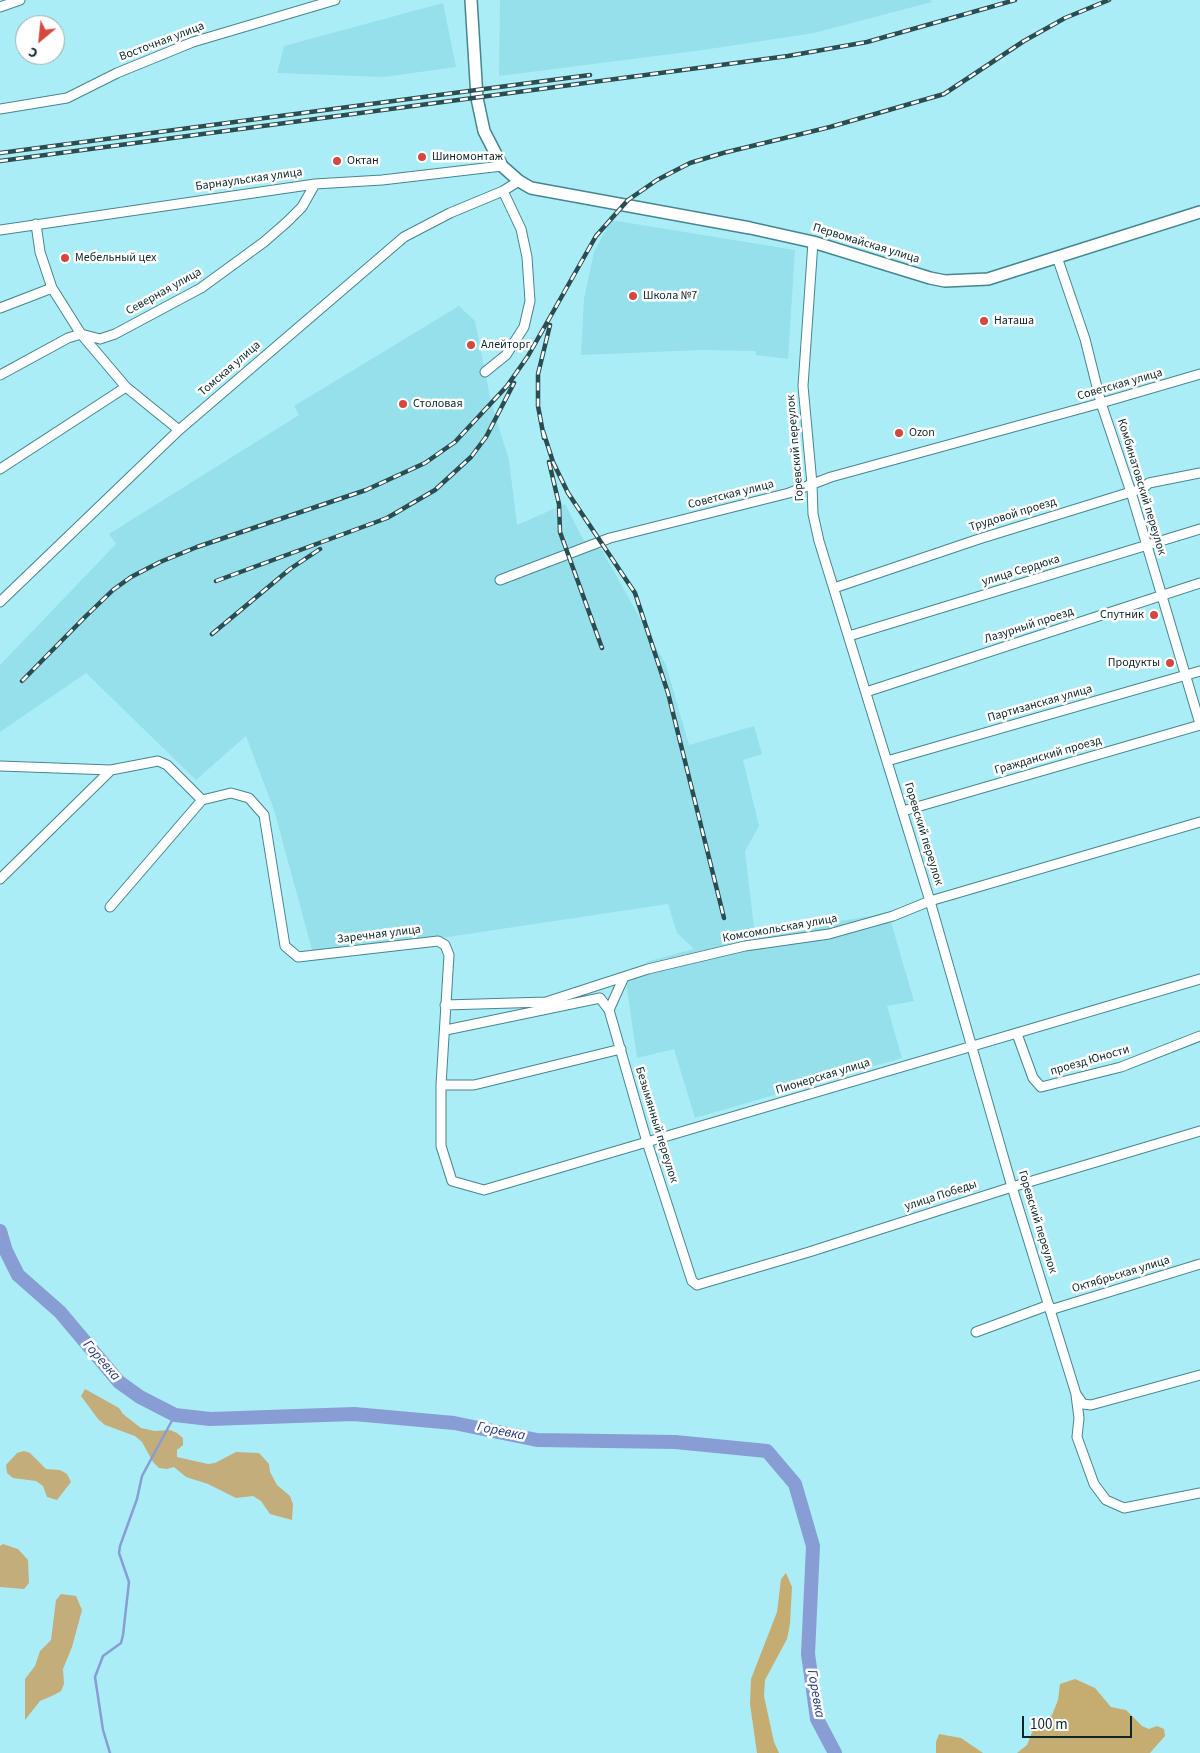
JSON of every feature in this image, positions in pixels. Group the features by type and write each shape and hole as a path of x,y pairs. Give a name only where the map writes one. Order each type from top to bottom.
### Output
{"main road":[{"path":"471,0 477,98 484,131 502,166"},
{"name":"Первомайская улица","path":"502,166 519,181 531,188 547,193 710,220 814,242 904,271 945,280 988,279 1200,212"}],"street":[{"path":"0,6 20,0"},
{"name":"Восточная улица","path":"0,109 68,98 117,73 193,42 334,0"},
{"name":"Барнаульская улица","path":"0,230 315,184 382,180 502,166"},
{"path":"486,372 506,355 524,326 530,301 527,257 520,229 503,191 519,181"},
{"name":"Северная улица","path":"81,334 100,340 108,337 201,288 264,242 287,222 302,207 315,184"},
{"name":"Томская улица","path":"0,602 179,430 404,237 450,213 503,191"},
{"path":"36,224 40,252 52,288 81,334 126,387 179,430"},
{"name":"Горевский переулок","path":"814,242 803,386 813,514 930,901 941,944 973,1045 1012,1187 1076,1394 1080,1418 1077,1437 1094,1484 1106,1500 1124,1508 1200,1493"},
{"name":"Комбинатовский переулок","path":"1057,257 1085,339 1101,404 1132,492 1184,676 1200,724"},
{"path":"0,308 52,288"},
{"path":"0,375 68,338 81,334"},
{"name":"Советская улица","path":"500,580 610,538 789,493 831,477 1101,404 1200,374"},
{"path":"0,469 126,387"},
{"name":"Трудовой проезд","path":"834,588 979,538 1132,492 1149,483 1200,472"},
{"name":"улица Сердюка","path":"849,636 1200,529"},
{"name":"Лазурный проезд","path":"866,692 1200,583"},
{"name":"Партизанская улица","path":"887,761 1200,671"},
{"name":"Гражданский проезд","path":"903,811 1200,724"},
{"path":"0,766 111,770 158,761 167,765 202,800 110,906"},
{"path":"0,879 111,770"},
{"name":"Заречная улица","path":"202,800 231,793 249,798 264,815 285,946 298,957 438,941 445,945 449,955 446,1030 441,1086 441,1146 452,1181"},
{"name":"Комсомольская улица","path":"446,1005 546,1002 648,969 745,946 829,934 893,916 930,901 1200,822"},
{"path":"446,1030 600,998 609,1010 624,977"},
{"name":"Пионерская улица","path":"452,1181 484,1190 1200,979"},
{"name":"Безымянный переулок","path":"609,1010 647,1142 692,1281"},
{"name":"проезд Юности","path":"1017,1034 1033,1078 1041,1087 1122,1067 1200,1036"},
{"path":"441,1086 474,1085 621,1049"},
{"name":"улица Победы","path":"692,1281 697,1285 703,1284 1012,1187 1200,1131"},
{"name":"Октябрьская улица","path":"976,1332 1049,1308 1200,1264"},
{"path":"1076,1394 1083,1404 1091,1405 1200,1375"}],"shaded area":[{"path":"500,0 931,0 932,2 814,33 703,50 499,76"},
{"path":"443,3 456,67 384,77 277,73 284,46"},
{"path":"611,220 795,250 788,359 756,355 755,351 701,350 581,355 584,299 594,252"},
{"path":"459,306 475,321 491,402 509,460 517,525 565,504 584,541 602,550 666,665 689,745 754,726 762,754 743,760 759,826 745,851 755,936 892,912 894,920 891,922 914,1001 887,1006 902,1058 695,1118 674,1049 637,1058 626,982 649,972 646,962 694,949 677,933 668,904 314,957 274,810 246,736 196,780 86,673 0,732 0,665 116,544 109,534 299,415 294,406"},
{"path":"85,1389 119,1408 123,1414 141,1428 155,1431 170,1430 177,1433 183,1438 183,1445 177,1450 177,1457 208,1464 215,1463 236,1452 259,1453 269,1464 270,1472 277,1485 290,1496 293,1504 292,1520 270,1514 261,1501 253,1496 236,1498 208,1484 186,1477 174,1467 167,1469 159,1468 153,1462 142,1442 135,1436 105,1425 98,1419 81,1396"},
{"path":"24,1451 30,1453 46,1469 60,1470 67,1474 71,1482 57,1500 47,1497 43,1486 36,1481 13,1478 7,1473 6,1465 17,1453"},
{"path":"3,1544 18,1549 28,1560 29,1583 24,1589 0,1587 0,1546"},
{"path":"786,1573 792,1587 790,1624 787,1639 765,1680 764,1696 774,1742 779,1753 757,1753 750,1704 751,1679 777,1612 781,1579"},
{"path":"61,1594 76,1596 82,1610 72,1647 63,1669 64,1684 61,1691 40,1701 25,1720 25,1679 35,1666 40,1651 51,1640 56,1600"},
{"path":"1075,1679 1095,1688 1111,1707 1126,1710 1142,1726 1149,1729 1157,1726 1164,1729 1165,1736 1150,1753 1017,1753 1027,1745 1033,1730 1052,1715 1058,1700 1060,1684"},
{"path":"939,1734 961,1738 983,1753 936,1753 936,1742"}],"waterway":[{"name":"Горевка","path":"0,1231 6,1251 18,1275 60,1312 119,1382 140,1397 175,1415 210,1419 354,1414 454,1423 537,1440 675,1442 767,1451 795,1484 813,1546 808,1654 817,1719 835,1753"},
{"path":"110,1753 103,1730 95,1677 103,1656 121,1643 123,1635 129,1582 119,1553 120,1546 137,1499 142,1476 175,1415"}],"railway":[{"path":"0,161 788,56 867,42 1015,0"},
{"path":"22,681 113,590 131,577 160,562 197,547 366,490 425,463 455,442 507,386 528,356 596,236 628,200 657,180 690,163 723,153 830,127 944,94 1024,41 1065,18 1109,0"},
{"path":"0,153 590,75"},
{"path":"544,438 538,406 538,374 550,325"},
{"path":"216,581 387,518 435,490 471,457 486,437 514,383"},
{"path":"543,431 553,462 568,493 635,593 668,693 724,918"},
{"path":"549,462 559,504 560,532 602,648"},
{"path":"212,634 290,569 320,549"}],"place":[{"name":"Шиномонтаж","path":"422,157"},
{"name":"Октан","path":"337,161"},
{"name":"Мебельный цех","path":"65,258"},
{"name":"Школа №7","path":"633,296"},
{"name":"Наташа","path":"984,321"},
{"name":"Алейторг","path":"471,345"},
{"name":"Столовая","path":"403,404"},
{"name":"Ozon","path":"899,433"},
{"name":"Спутник","path":"1154,615"},
{"name":"Продукты","path":"1170,663"}]}
